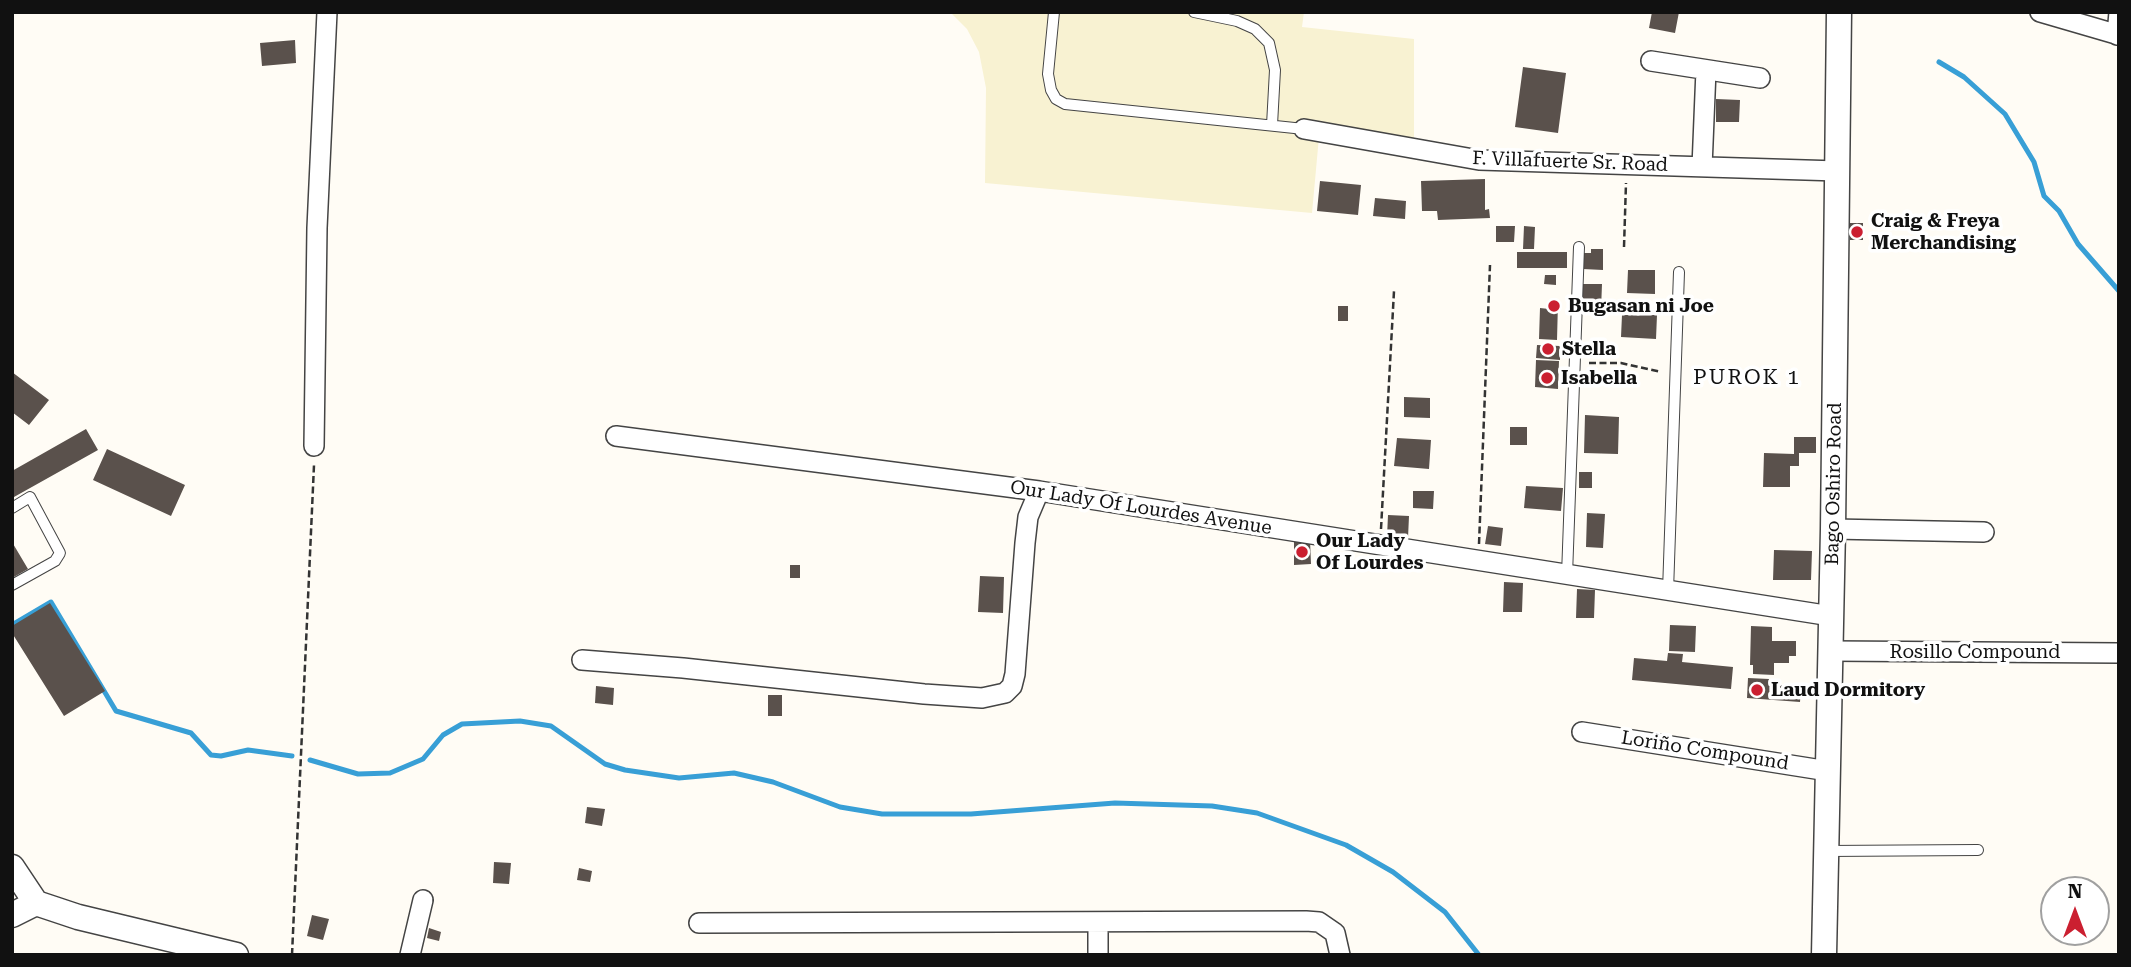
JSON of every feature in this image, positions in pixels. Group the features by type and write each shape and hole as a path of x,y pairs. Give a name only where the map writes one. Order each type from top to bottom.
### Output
{"street":[{"path":"314,446 317,228 327,12"},
{"name":"Bago Oshiro Road","path":"1824,955 1833,529 1839,12"},
{"path":"2040,12 2118,35 2119,12"},
{"path":"1651,61 1760,78"},
{"path":"1702,167 1706,70"},
{"name":"F. Villafuerte Sr. Road","path":"1304,129 1479,160 1838,171"},
{"name":"Our Lady Of Lourdes Avenue","path":"616,436 1039,491 1831,616"},
{"path":"582,660 924,694 982,698 1005,693 1012,686 1015,674 1025,542 1032,505 1039,491"},
{"path":"1833,529 1984,532"},
{"name":"Rosillo Compound","path":"1831,651 2119,653"},
{"name":"Loriño Compound","path":"1582,732 1828,771"},
{"path":"12,867 36,903 208,952 236,955"},
{"path":"410,955 423,900"},
{"path":"12,915 36,903"},
{"path":"699,923 1306,921 1318,922 1335,933 1340,955"},
{"path":"1098,922 1098,955"}],"lane":[{"path":"1054,12 1048,74 1056,99 1065,104 1304,129"},
{"path":"1194,12 1237,20 1255,29 1269,43 1275,70 1272,125"},
{"path":"1567,575 1579,247"},
{"path":"1668,591 1679,272"},
{"path":"12,508 30,497 60,553 55,561 12,585"},
{"path":"1826,851 1978,850"}],"path":[{"path":"1624,247 1626,165"},
{"path":"1478,561 1490,265"},
{"path":"1380,546 1394,291"},
{"path":"1575,363 1621,363 1675,376"},
{"path":"292,955 314,446"}],"shaded area":[{"path":"950,12 1304,12 1302,27 1414,39 1414,144 1320,126 1312,213 985,183 986,88 979,52 967,29"}],"building":[{"path":"1652,12 1679,12 1675,33 1649,28"},
{"path":"295,40 296,63 262,66 260,43"},
{"path":"1523,67 1566,73 1558,133 1515,127"},
{"path":"1716,99 1740,100 1739,122 1716,122"},
{"path":"1485,179 1485,210 1489,209 1490,218 1438,220 1437,211 1422,211 1421,181"},
{"path":"1320,181 1361,185 1358,215 1317,211"},
{"path":"1375,198 1406,201 1405,219 1373,216"},
{"name":"Craig & Freya Merchandising","path":"1850,223 1863,223 1863,240 1850,240"},
{"path":"1496,226 1515,226 1514,242 1496,242"},
{"path":"1524,226 1535,227 1534,249 1523,249"},
{"path":"1591,249 1603,249 1603,270 1583,269 1583,253 1591,253"},
{"path":"1517,252 1567,252 1567,268 1517,268"},
{"path":"1628,270 1655,270 1655,294 1627,293"},
{"path":"1545,275 1556,275 1556,285 1544,284"},
{"path":"1583,284 1602,284 1601,310 1583,309"},
{"path":"1549,302 1558,302 1557,340 1539,339 1540,308 1549,309"},
{"path":"1338,306 1348,306 1348,321 1338,321"},
{"path":"1622,315 1657,315 1656,339 1621,337"},
{"name":"Stella","path":"1537,345 1560,346 1560,360 1536,358"},
{"path":"1536,360 1559,361 1558,389 1535,387"},
{"path":"12,372 49,400 29,425 12,412"},
{"path":"1404,397 1430,398 1430,418 1404,417"},
{"path":"1585,415 1619,417 1618,454 1584,453"},
{"path":"1510,427 1527,427 1527,445 1510,445"},
{"path":"86,429 98,450 14,497 12,471"},
{"path":"1794,437 1816,437 1816,453 1799,453 1799,466 1790,466 1790,487 1763,487 1764,453 1794,454"},
{"path":"1397,438 1431,440 1429,469 1394,466"},
{"path":"107,449 185,485 171,516 93,480"},
{"path":"1579,472 1592,472 1592,488 1579,488"},
{"path":"1526,486 1563,488 1561,511 1524,508"},
{"path":"1413,491 1434,491 1433,509 1413,508"},
{"path":"1587,513 1605,514 1603,548 1586,547"},
{"path":"1388,515 1409,516 1408,538 1387,537"},
{"path":"1488,526 1503,528 1501,546 1485,544"},
{"name":"Our Lady Of Lourdes","path":"1310,540 1311,564 1294,565 1294,541"},
{"path":"12,542 28,569 12,578"},
{"path":"1774,550 1812,551 1811,580 1773,580"},
{"path":"790,565 800,565 800,578 790,578"},
{"path":"980,576 1004,577 1003,613 978,612"},
{"path":"1504,582 1523,583 1522,612 1503,612"},
{"path":"1577,589 1595,590 1594,618 1576,618"},
{"path":"50,603 105,691 64,716 12,633 12,626"},
{"path":"1670,625 1696,626 1695,652 1669,651"},
{"path":"1751,626 1772,627 1772,641 1796,641 1796,656 1789,656 1789,663 1774,663 1774,675 1753,674 1753,665 1750,665"},
{"path":"1668,653 1683,654 1682,662 1733,667 1731,689 1632,680 1634,658 1667,661"},
{"path":"1748,678 1769,679 1769,684 1801,687 1800,702 1747,698"},
{"path":"596,686 614,688 613,705 595,703"},
{"path":"768,695 782,695 782,716 768,716"},
{"path":"587,807 605,809 602,826 585,823"},
{"path":"494,862 511,863 509,884 493,883"},
{"path":"579,868 592,871 590,882 577,880"},
{"path":"312,915 329,919 323,940 307,936"},
{"path":"429,928 441,932 439,941 427,938"}],"waterway":[{"path":"1939,62 1964,77 2005,114 2034,162 2044,196 2059,211 2078,244 2119,291"},
{"path":"12,625 51,602 116,711 191,733 211,755 221,756 248,750 292,756"},
{"path":"310,760 358,774 390,773 423,759 443,735 462,724 520,721 551,726 605,764 625,770 679,778 734,773 773,782 840,807 882,814 971,814 1115,803 1212,806 1257,813 1346,845 1393,872 1445,912 1479,955"}],"place":[{"name":"Craig & Freya Merchandising","path":"1857,232"},
{"name":"Bugasan ni Joe","path":"1554,306"},
{"name":"Stella","path":"1548,349"},
{"name":"Isabella","path":"1547,378"},
{"name":"Our Lady Of Lourdes","path":"1302,552"},
{"name":"Laud Dormitory","path":"1757,690"}],"district":[{"name":"PUROK 1","path":"1747,378"}]}
